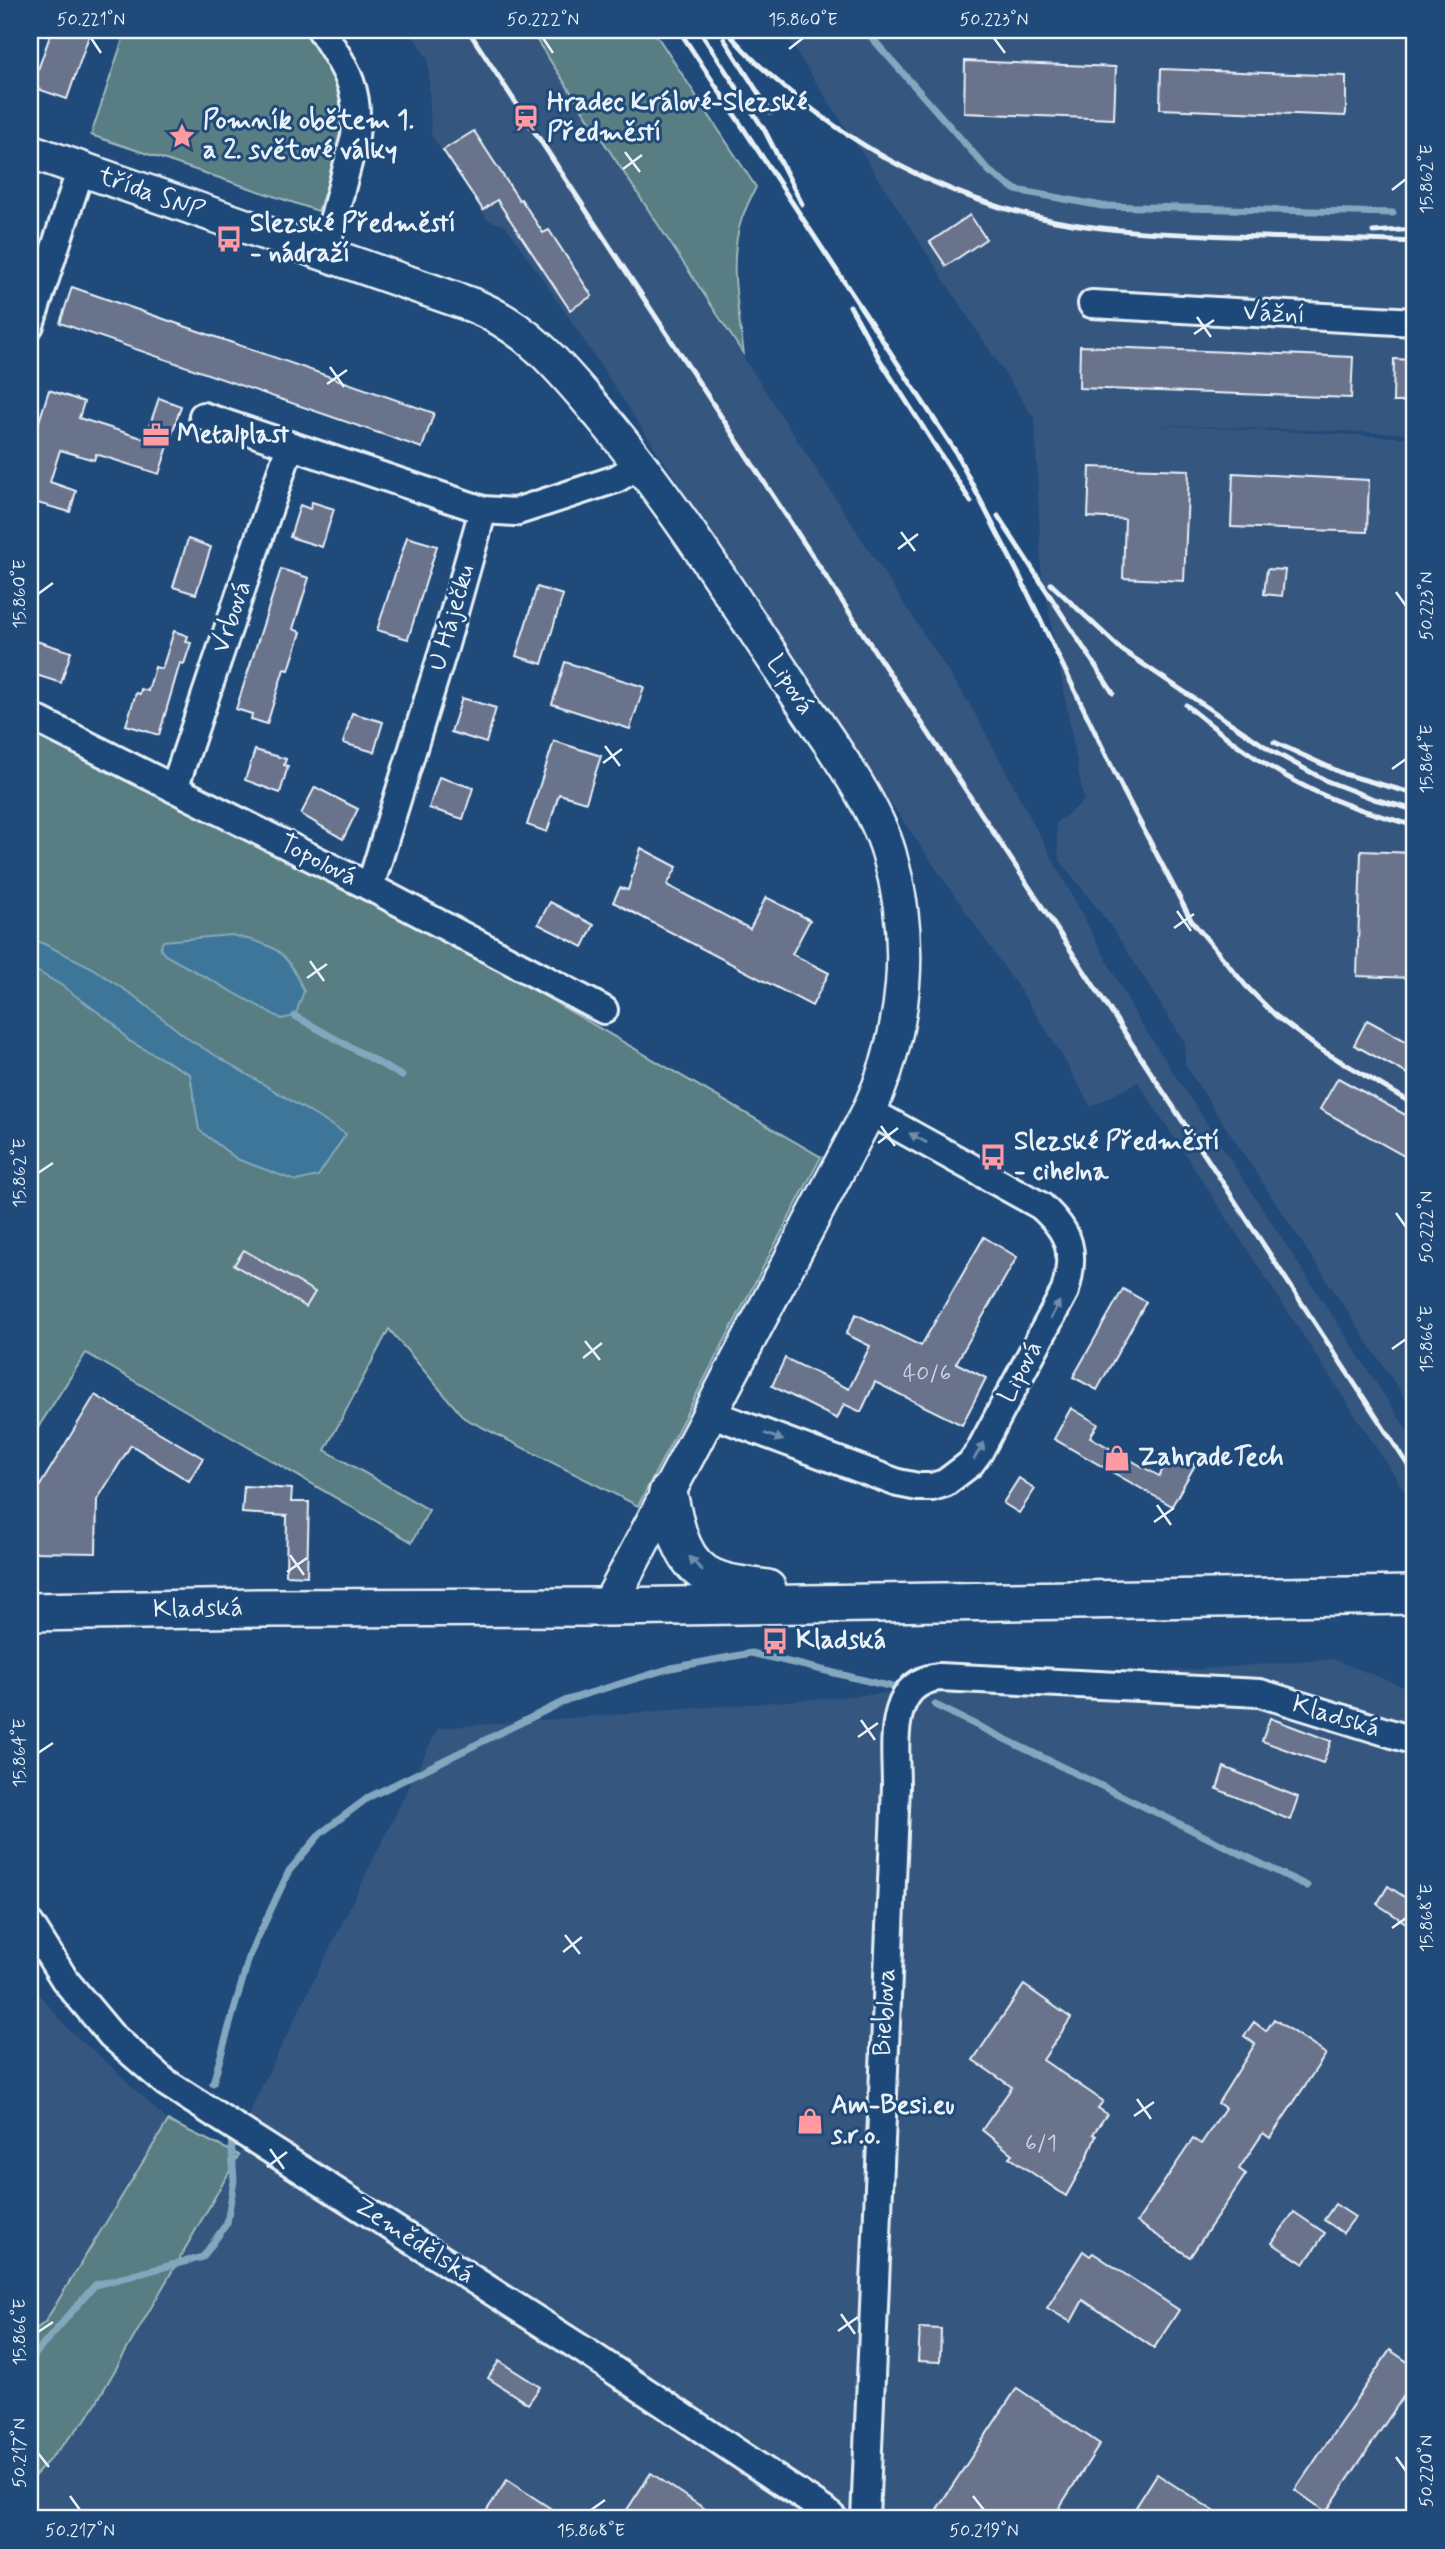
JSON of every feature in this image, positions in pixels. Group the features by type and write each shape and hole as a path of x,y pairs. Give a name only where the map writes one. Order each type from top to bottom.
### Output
{"main road":[{"path":"668,1493 682,1547 703,1572 712,1578 855,1604"},
{"name":"Kladská","path":"30,1612 855,1604 1415,1595"}],"street":[{"path":"321,30 350,81 357,100 355,135 324,254"},
{"name":"třída SNP","path":"30,150 472,305 509,323"},
{"path":"30,325 81,168"},
{"name":"Vážní","path":"1092,304 1415,322"},
{"name":"Lipová","path":"509,323 527,335 552,359 642,464 683,520 872,812 888,852 903,916 904,968 900,1014 886,1067 869,1111 608,1607"},
{"path":"203,416 483,510 515,512 616,479 642,464"},
{"name":"Vrbová","path":"174,789 290,446"},
{"name":"U Háječku","path":"370,887 444,648 483,510"},
{"name":"Topolová","path":"30,716 370,887 604,1010"},
{"name":"Lipová","path":"710,1413 898,1483 932,1487 945,1483 970,1464 979,1452 1065,1291 1071,1270 1070,1245 1055,1219 1041,1206 869,1111"},
{"name":"Kladská","path":"921,1681 939,1677 1259,1693 1415,1741"},
{"name":"Bieblova","path":"865,2519 896,1786 894,1735 905,1700 921,1681"},
{"name":"Zemědělská","path":"30,1924 65,1980 111,2035 165,2082 585,2351 834,2519"}],"shaded area":[{"path":"409,30 530,30 972,708 1137,1017 1415,1442 1415,1507 1138,1082 1091,1107 1028,1002 866,767 567,315 506,226 488,220 431,135 428,59"},
{"path":"782,30 1415,30 1415,434 1136,424 1415,438 1415,1414 1185,1065 1185,1043 1113,929 1059,859 1056,823 1084,801 1041,568 1035,420"},
{"path":"231,935 269,946 284,957 304,991 295,1016 282,1019 165,955 160,949 163,941"},
{"path":"38,941 89,966 134,996 190,1040 346,1134 318,1176 296,1181 237,1159 199,1130 190,1074 129,1041 114,1024 61,985 30,967 30,943"},
{"path":"1332,1659 1415,1691 1415,2519 30,2519 30,2481 88,2417 239,2155 253,2104 438,1728"},
{"path":"30,1983 68,2029 169,2122 49,2317 30,2334"}],"green space":[{"path":"126,30 308,30 336,76 347,107 345,130 318,211 91,135"},
{"path":"530,30 653,30 756,187 742,218 735,251 744,355"},
{"path":"30,729 477,957 821,1157 638,1506 464,1418 389,1329 325,1450 429,1510 412,1542 86,1353 30,1440"},
{"path":"168,2121 239,2155 88,2417 30,2481 30,2334 45,2322"}],"building":[{"path":"52,30 91,30 67,99 32,87"},
{"path":"965,61 1116,67 1114,119 964,113"},
{"path":"1161,69 1346,76 1346,113 1345,116 1160,109"},
{"path":"474,131 519,200 521,199 543,233 549,230 592,296 570,310 497,200 483,210 443,150"},
{"path":"970,215 986,239 946,266 930,242"},
{"path":"72,287 434,413 422,448 60,323"},
{"path":"1080,346 1353,357 1351,398 1079,388"},
{"path":"1394,359 1415,360 1415,402 1393,402"},
{"path":"49,390 84,402 79,418 145,439 159,398 181,406 159,474 96,454 94,460 60,450 50,482 76,491 70,512 30,501 30,450"},
{"path":"1090,467 1189,470 1184,581 1123,578 1125,519 1088,517"},
{"path":"1233,473 1369,480 1367,532 1231,527"},
{"path":"312,502 334,509 322,547 290,537 300,505 310,509"},
{"path":"407,537 437,546 408,639 377,630"},
{"path":"188,539 211,547 196,594 173,587"},
{"path":"281,569 309,578 293,629 301,632 289,670 284,669 267,724 251,719 252,714 236,709"},
{"path":"1267,569 1285,570 1282,596 1264,594"},
{"path":"537,587 563,595 542,664 516,656"},
{"path":"174,631 188,636 186,642 191,643 184,664 180,663 159,735 126,725 136,693 140,694 141,689 148,691 155,667 162,669"},
{"path":"30,639 71,652 61,683 30,673"},
{"path":"565,662 644,687 630,729 552,704"},
{"path":"462,698 496,708 486,743 451,732"},
{"path":"352,713 383,722 374,752 343,743"},
{"path":"554,741 601,756 586,802 559,794 547,832 527,825"},
{"path":"255,750 286,759 284,765 288,766 280,793 245,780"},
{"path":"439,777 473,788 463,819 429,808"},
{"path":"315,787 358,809 343,839 301,814"},
{"path":"641,848 677,867 667,885 750,929 766,897 810,920 792,954 829,973 812,1006 613,902 620,888 628,890"},
{"path":"1361,851 1415,853 1415,978 1357,976"},
{"path":"550,902 594,925 583,947 538,924"},
{"path":"1367,1020 1415,1046 1415,1078 1354,1045"},
{"path":"1338,1078 1415,1120 1415,1162 1320,1109"},
{"path":"984,1237 1017,1257 956,1363 986,1378 962,1425 875,1382 861,1412 844,1404 837,1419 772,1386 785,1358 849,1389 870,1346 846,1334 856,1314 921,1346"},
{"path":"244,1250 315,1292 306,1307 234,1265"},
{"path":"1123,1289 1146,1302 1097,1390 1073,1377"},
{"path":"95,1395 203,1458 189,1481 131,1445 97,1500 96,1553 30,1552 30,1502"},
{"path":"1071,1408 1098,1424 1090,1437 1159,1476 1173,1452 1195,1465 1172,1506 1054,1439"},
{"path":"1019,1478 1035,1489 1019,1513 1003,1503"},
{"path":"244,1486 292,1489 291,1502 309,1502 307,1576 286,1575 287,1516 242,1513"},
{"path":"1270,1718 1331,1741 1323,1763 1262,1741"},
{"path":"1224,1767 1298,1797 1290,1820 1217,1789"},
{"path":"1388,1886 1415,1904 1415,1929 1377,1904"},
{"path":"1024,1985 1071,2018 1043,2060 1103,2101 1098,2108 1107,2114 1093,2134 1096,2136 1086,2160 1066,2196 1009,2157 1012,2154 982,2130 1012,2087 973,2060"},
{"path":"1274,2019 1326,2054 1270,2138 1263,2133 1239,2169 1246,2174 1190,2257 1137,2222 1193,2139 1201,2144 1225,2108 1218,2103 1255,2044 1244,2036 1254,2022 1266,2031"},
{"path":"1335,2204 1355,2217 1343,2233 1324,2220"},
{"path":"1294,2212 1325,2233 1304,2264 1272,2243"},
{"path":"1083,2251 1090,2256 1093,2253 1179,2310 1154,2348 1083,2300 1071,2322 1047,2308"},
{"path":"920,2328 941,2329 940,2362 918,2361"},
{"path":"1390,2350 1415,2367 1415,2379 1326,2512 1295,2490"},
{"path":"499,2361 540,2387 528,2404 488,2378"},
{"path":"1017,2388 1100,2444 1052,2519 953,2519 937,2509"},
{"path":"651,2473 685,2496 721,2519 621,2519"},
{"path":"1157,2474 1226,2519 1154,2519 1136,2507"},
{"path":"507,2480 550,2508 543,2519 481,2519"}],"waterway":[{"path":"865,30 990,172 1016,190 1102,206 1393,213"},
{"path":"295,1016 402,1076"},
{"path":"213,2083 250,1954 289,1871 321,1833 369,1797 567,1700 671,1668 751,1653 901,1689"},
{"path":"935,1705 1307,1886"},
{"path":"30,2360 95,2285 203,2257 227,2223 234,2181 231,2137"}],"railway":[{"path":"468,30 1415,1476"},
{"path":"679,30 959,457"},
{"path":"699,30 765,131 802,204"},
{"path":"726,30 770,76 846,134 902,167 992,205 1055,221 1120,230 1415,242"},
{"path":"724,39 771,113"},
{"path":"1373,232 1415,229"},
{"path":"850,306 880,360 971,502"},
{"path":"954,449 1020,577 1123,790 1191,920 1246,986 1276,1016 1318,1048 1415,1105"},
{"path":"998,516 1113,693"},
{"path":"1051,584 1122,650 1272,751 1327,781 1374,799 1415,810"},
{"path":"1186,705 1247,752 1295,781 1350,806 1415,826"},
{"path":"1274,742 1344,774 1415,794"}],"place":[{"name":"Hradec Králové-Slezské Předměstí","path":"526,118"},
{"name":"Pomník obětem 1. a 2. světové války","path":"182,136"},
{"name":"Slezské Předměstí - nádraží","path":"229,239"},
{"name":"Metalplast","path":"156,435"},
{"name":"Slezské Předměstí - cihelna","path":"993,1157"},
{"name":"ZahradeTech","path":"1117,1458"},
{"name":"Kladská","path":"775,1641"},
{"name":"Am-Besi.eu s.r.o.","path":"810,2121"}]}
